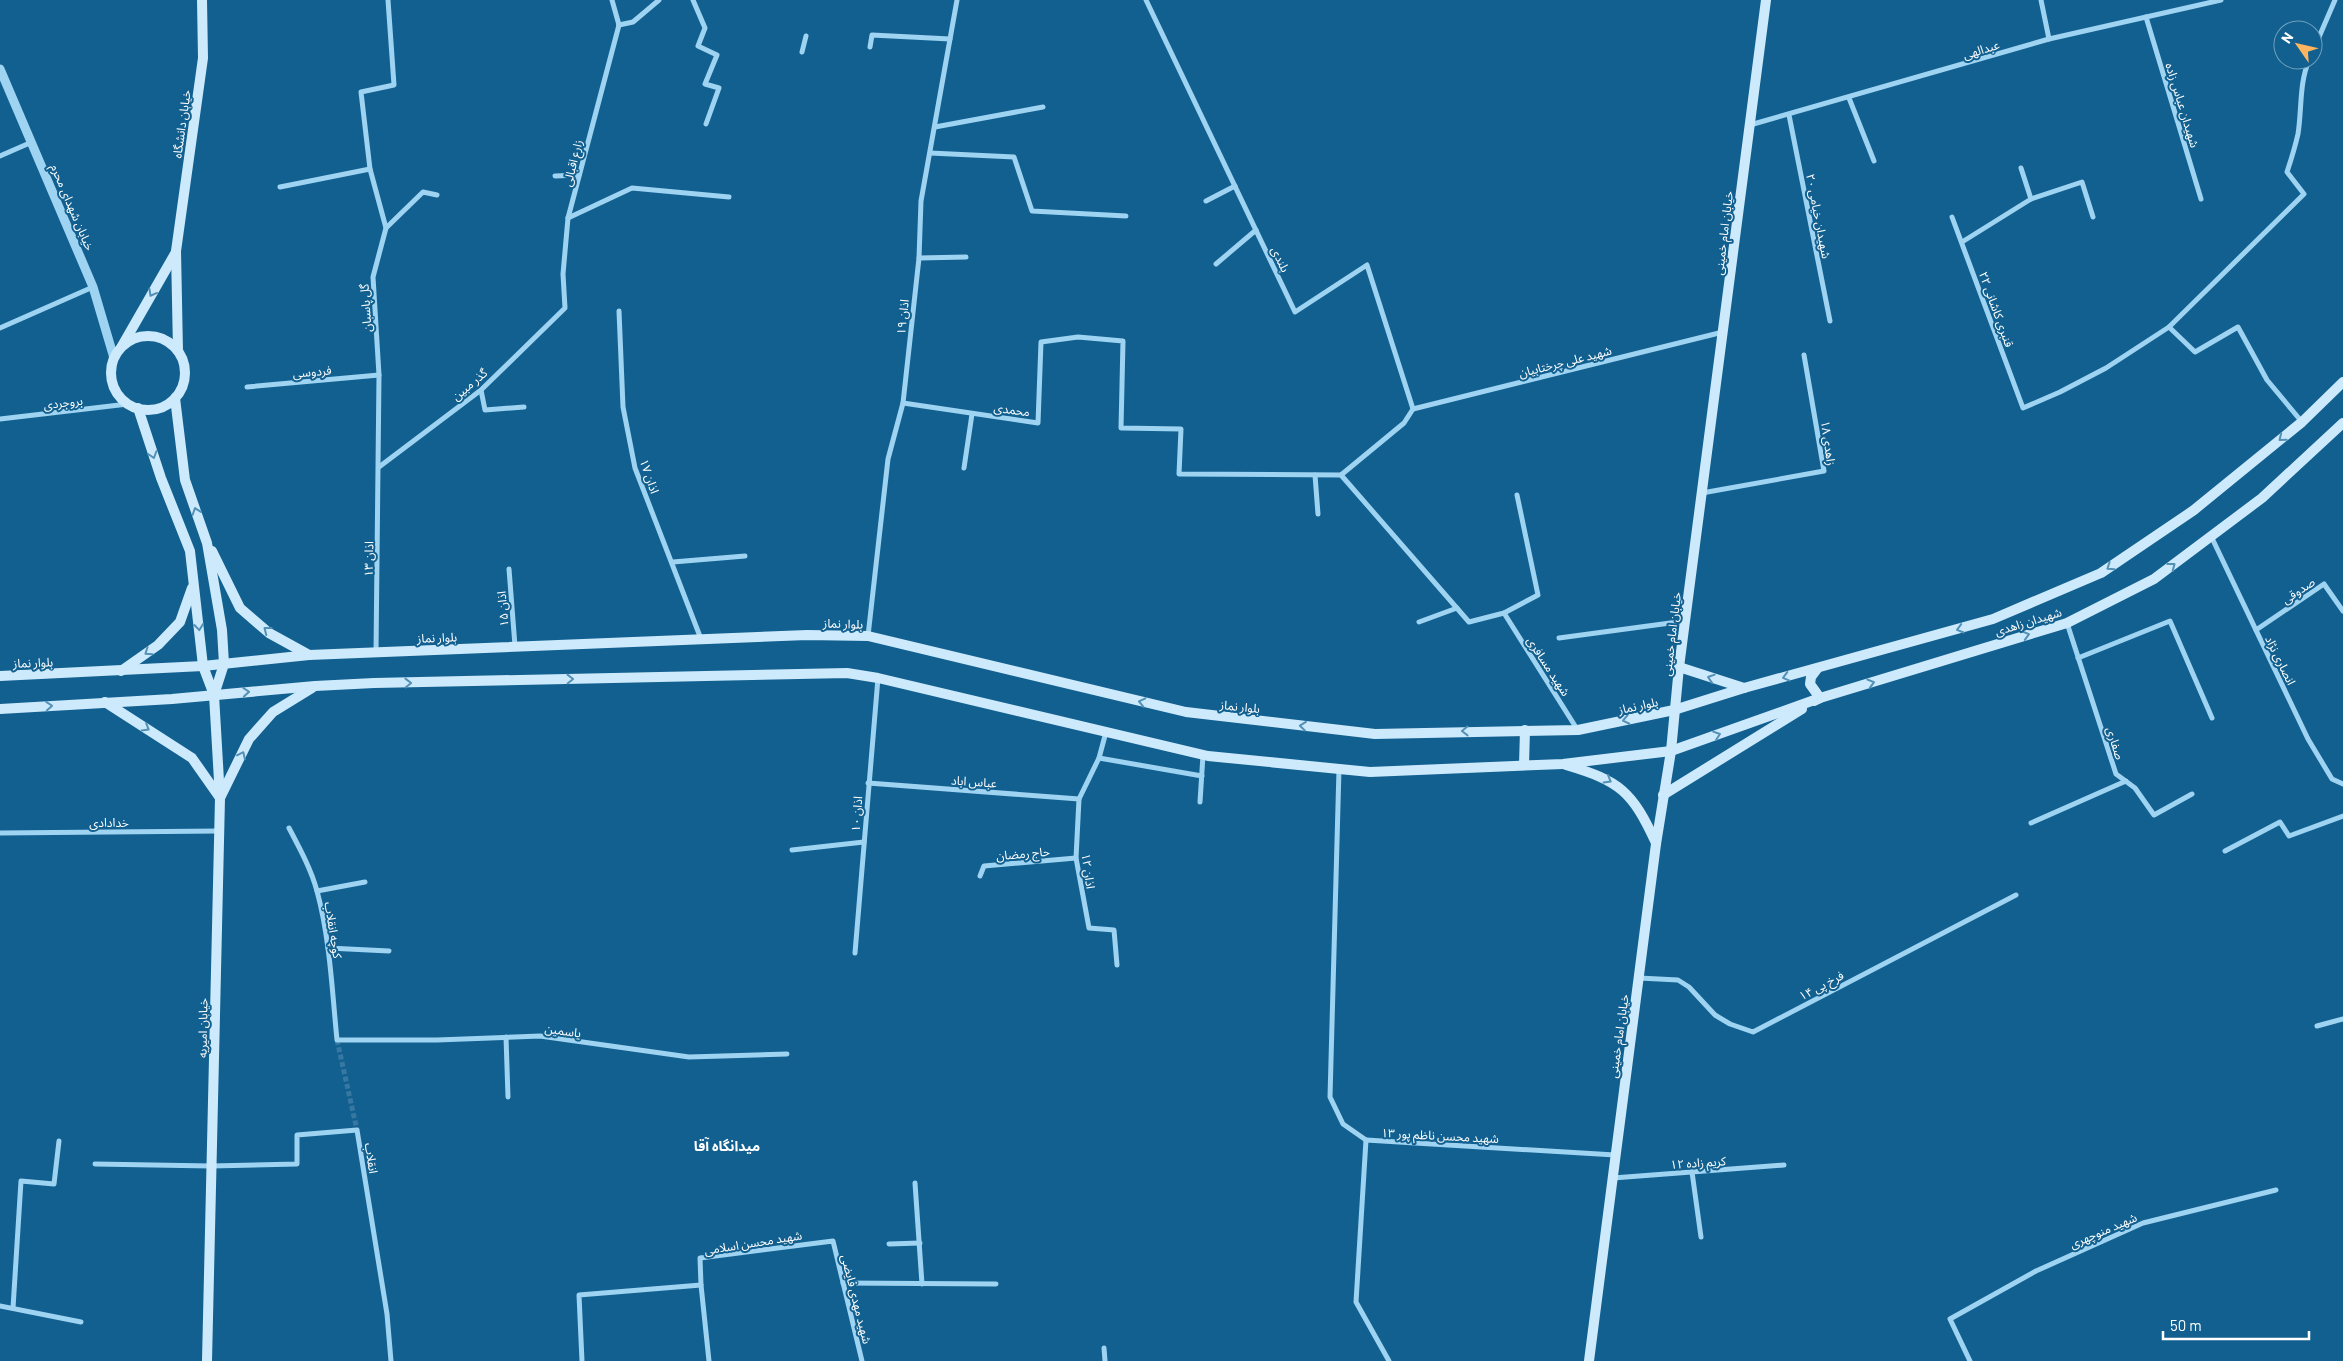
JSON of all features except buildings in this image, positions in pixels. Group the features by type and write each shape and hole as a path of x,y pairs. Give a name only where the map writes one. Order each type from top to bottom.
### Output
{"main road":[{"name":"خیابان دانشگاه","path":"176,251 203,58 202,0"},
{"name":"خیابان امام خمینی","path":"1589,1361 1656,844 1671,751 1685,620 1766,0"},
{"path":"121,348 134,339 150,336 166,340 178,351 182,358 185,375 180,391 175,398 158,408 133,406 120,397 113,384 112,368 114,358 176,251"},
{"path":"176,251 178,351"},
{"name":"شهیدان زاهدی","path":"1674,710 1744,688 1993,619 2101,573 2194,510 2302,422 2343,382"},
{"path":"175,398 186,480 207,543 240,608 269,633 308,655"},
{"path":"133,406 190,551 204,666 214,695"},
{"name":"شهیدان زاهدی","path":"1671,751 1820,698 2066,622 2154,579 2262,498 2343,423"},
{"path":"207,543 222,630 224,664 214,695"},
{"path":"120,671 158,645 180,622 194,584"},
{"name":"بلوار نماز","path":"0,676 204,666 308,655 807,634 868,636 1186,712 1375,734 1578,730 1674,710"},
{"path":"1679,668 1744,688"},
{"path":"1663,795 1820,698 1810,684 1811,676 1817,669"},
{"path":"0,709 214,695 315,686 847,673 878,678 1203,754 1370,772 1563,764 1671,751"},
{"path":"104,702 192,758 220,798 249,739 273,712 315,686"},
{"name":"خیابان امیریه","path":"207,1361 220,798 214,695"},
{"path":"1524,765 1525,730"},
{"path":"1563,764 1608,779 1624,791 1636,804 1656,844"}],"street":[{"path":"388,0 394,85 361,92 370,169 386,228 424,192 437,196"},
{"path":"612,0 619,25 633,22 659,0"},
{"path":"693,0 705,28 698,46 717,54 705,84 719,88 706,124"},
{"name":"اذان ۱۹","path":"868,636 888,459 902,403 919,258 921,201 957,0"},
{"name":"بلندی","path":"1146,0 1295,312 1367,265 1413,409"},
{"path":"2041,0 2048,39"},
{"name":"عبدالهی","path":"1750,126 2048,39 2220,0"},
{"path":"2323,28 2335,0"},
{"name":"شهیدان عباس زاده","path":"2146,17 2201,199"},
{"name":"زارع اقبالی","path":"565,308 563,274 568,218 619,25"},
{"path":"870,48 872,35 950,39"},
{"path":"802,52 806,36"},
{"name":"خیابان شهدای محرم","path":"0,69 94,286 114,358"},
{"path":"2302,422 2267,380 2238,327 2195,352 2168,327 2304,194 2287,172 2298,134 2301,88 2306,70"},
{"path":"1850,98 1874,161"},
{"path":"935,126 1043,107"},
{"name":"شهیدان خیامی ۲۰","path":"1789,115 1830,321"},
{"path":"0,156 32,142"},
{"path":"930,153 1014,157 1032,211 1126,216"},
{"path":"2021,168 2031,199"},
{"path":"280,187 370,169"},
{"path":"555,176 579,175"},
{"path":"1962,242 2031,199 2082,182 2093,217"},
{"path":"1206,201 1235,186"},
{"path":"568,218 632,188 729,197"},
{"name":"قنبری کاشانی ۲۲","path":"1952,217 2023,408 2060,392 2106,368 2168,327"},
{"name":"گل پاسبان","path":"379,467 379,375 373,277 386,228"},
{"path":"1216,264 1256,230"},
{"path":"919,258 966,257"},
{"path":"0,328 94,286"},
{"name":"گذر مبین","path":"379,467 481,390 565,308"},
{"name":"اذان ۱۷","path":"619,311 623,407 633,459 702,639"},
{"name":"شهید علی چرختابیان","path":"1413,409 1722,332"},
{"name":"محمدی","path":"902,403 1038,423 1041,342 1078,337 1123,341 1121,428 1181,429 1179,474 1315,475"},
{"name":"زاهدی ۱۸","path":"1702,493 1824,471 1804,355"},
{"name":"فردوسی","path":"247,387 379,375"},
{"path":"481,390 484,410 524,407"},
{"name":"بروجردی","path":"0,419 133,406"},
{"path":"1318,514 1315,475 1341,475 1404,424 1413,409"},
{"path":"964,468 972,414"},
{"name":"اذان ۱۳","path":"376,652 379,467"},
{"path":"1341,475 1469,622 1504,613 1538,595 1516,495"},
{"name":"انصاری نژاد","path":"2211,536 2308,739 2332,779 2343,784"},
{"path":"672,562 745,556"},
{"name":"اذان ۱۵","path":"509,570 515,646"},
{"name":"صدوقی","path":"2256,630 2324,584 2343,610"},
{"path":"1419,622 1457,608"},
{"name":"شهید مسافری","path":"1504,613 1578,730"},
{"path":"1559,638 1685,620"},
{"path":"2078,658 2170,621 2212,718"},
{"name":"صفاری","path":"2066,622 2116,774 2135,788 2154,815 2192,794"},
{"name":"اذان ۱۰","path":"855,953 878,678"},
{"name":"اذان ۱۲","path":"1106,732 1099,758 1079,800 1076,858 1088,928 1114,930 1117,965"},
{"path":"1200,802 1203,754"},
{"path":"1099,758 1202,776"},
{"path":"1339,768 1330,1097 1342,1124 1366,1140"},
{"path":"2031,823 2126,781"},
{"name":"عباس اباد","path":"868,783 1079,800"},
{"path":"2225,851 2280,822 2289,836 2343,816"},
{"name":"کوچه انقلاب","path":"289,828 311,872 317,891 328,948 337,1040"},
{"name":"خدادادی","path":"0,832 219,831"},
{"path":"792,850 864,842"},
{"name":"حاج رمضان","path":"980,876 984,866 1076,858"},
{"path":"317,891 365,882"},
{"name":"فرخ پی ۱۴","path":"1639,978 1678,980 1689,987 1715,1016 1730,1024 1753,1032 2016,895"},
{"path":"328,948 389,951"},
{"path":"2317,1026 2343,1019"},
{"name":"یاسمین","path":"337,1040 437,1040 540,1036 689,1057 787,1054"},
{"path":"506,1037 508,1097"},
{"name":"انقلاب","path":"212,1166 297,1164 297,1135 357,1130 388,1314 391,1361"},
{"name":"شهید محسن ناظم پور ۱۳","path":"1388,1361 1356,1302 1366,1140 1615,1155"},
{"path":"12,1308 22,1181 54,1184 59,1141"},
{"path":"95,1164 212,1166"},
{"name":"کریم زاده ۱۲","path":"1613,1178 1784,1165"},
{"path":"1692,1172 1701,1237"},
{"path":"915,1183 922,1284"},
{"name":"شهید منوچهری","path":"1970,1361 1950,1319 2036,1271 2143,1223 2276,1190"},
{"name":"شهید مهدی فایضی","path":"833,1241 862,1361"},
{"name":"شهید محسن اسلامی","path":"701,1285 700,1258 833,1241"},
{"path":"890,1244 920,1243"},
{"path":"843,1283 996,1284"},
{"path":"582,1361 579,1295 701,1285 710,1361"},
{"path":"0,1306 81,1322"},
{"path":"1104,1348 1105,1361"}],"tunnel":[{"path":"337,1040 357,1130"}],"district":[{"name":"میدانگاه آقا","path":"727,1145"}]}
